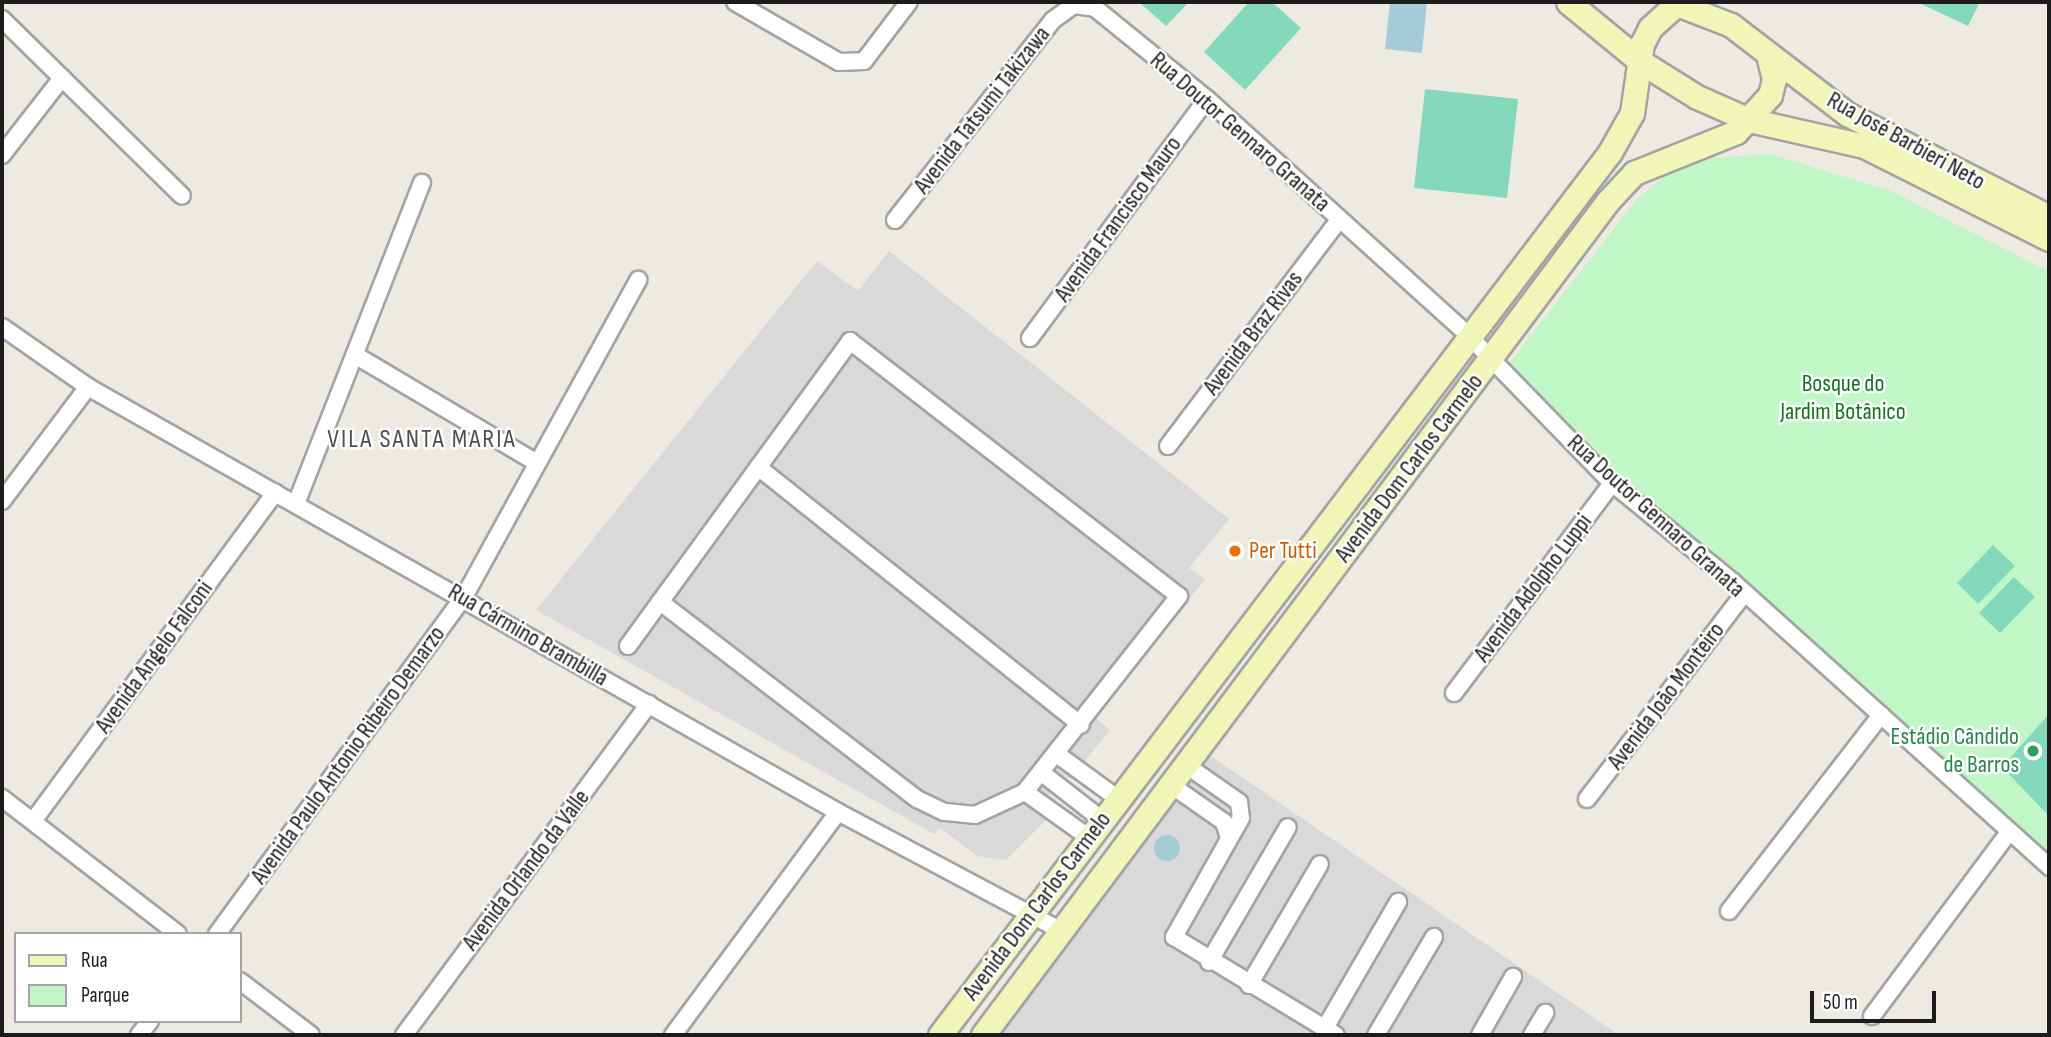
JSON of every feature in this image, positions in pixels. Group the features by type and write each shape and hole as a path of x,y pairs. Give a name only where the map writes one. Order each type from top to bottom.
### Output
{"street":[{"path":"735,2 811,49 839,62 864,61 909,2"},
{"path":"1568,2 1641,62"},
{"name":"Avenida Dom Carlos Carmelo","path":"940,1035 1467,334 1610,152 1632,113 1650,28 1675,3"},
{"name":"Rua José Barbieri Neto","path":"1675,3 1731,25 1847,114 2049,218"},
{"name":"Rua Doutor Gennaro Granata","path":"1074,5 1095,8 1206,99 1467,334 1612,483 1744,594 2049,867"},
{"name":"Avenida Tatsumi Takizawa","path":"895,220 1053,20 1074,5"},
{"path":"2,19 182,195"},
{"name":"Avenida Dom Carlos Carmelo","path":"983,1035 1491,358 1634,173 1736,132 1770,95 1774,79 1768,55"},
{"name":"Rua José Barbieri Neto","path":"1641,62 1749,120 1864,146 2049,239"},
{"path":"2,155 62,78"},
{"name":"Avenida Francisco Mauro","path":"1030,338 1206,99"},
{"path":"296,504 422,183"},
{"name":"Avenida Braz Rivas","path":"1168,446 1339,220"},
{"name":"Avenida Paulo Antonio Ribeiro Demarzo","path":"218,932 464,597 535,462 638,280"},
{"name":"Rua Cármino Brambilla","path":"2,327 88,387 464,597 838,812 1062,931"},
{"path":"628,646 758,467 850,341 1179,596 1058,755 1026,792 975,815 944,812 917,799 660,602"},
{"path":"355,355 535,462"},
{"path":"2,501 88,387"},
{"path":"758,467 1081,725"},
{"name":"Avenida Adolpho Luppi","path":"1454,693 1612,483"},
{"name":"Avenida Angelo Falconi","path":"33,821 275,492"},
{"path":"1293,566 1320,586"},
{"name":"Avenida João Monteiro","path":"1587,799 1744,594"},
{"name":"Avenida Orlando da Valle","path":"404,1035 649,704"},
{"path":"1729,911 1881,715"},
{"path":"1058,755 1117,798"},
{"path":"1186,765 1239,802 1241,818 1174,937 1209,962 1331,1032 1398,902"},
{"path":"1042,773 1095,828"},
{"path":"1171,785 1224,822 1229,838"},
{"path":"1026,792 1095,828"},
{"path":"2,798 175,932"},
{"path":"673,1035 838,812"},
{"path":"1209,962 1288,827"},
{"path":"1872,1016 2009,832"},
{"path":"1249,985 1320,864"},
{"path":"1376,1035 1434,937"},
{"path":"1479,1035 1513,977"},
{"path":"242,983 311,1035"},
{"path":"1532,1035 1545,1013"}],"shaded area":[{"path":"889,251 1229,519 1189,568 1205,579 1096,718 1110,730 1070,779 1064,775 1039,808 1049,817 1006,860 977,856 940,828 934,834 536,610 817,261 858,291"},
{"path":"1208,754 1619,1035 1001,1035"}],"green space":[{"path":"1139,2 1189,2 1166,26"},
{"path":"1249,2 1272,2 1301,28 1245,90 1204,52"},
{"path":"1917,2 1980,2 1968,26"},
{"path":"1425,89 1518,99 1507,198 1414,188"},
{"name":"Bosque do Jardim Botânico","path":"1770,154 1891,191 2049,272 2049,863 1504,370 1637,199 1670,172 1711,158"},
{"path":"1993,545 2015,566 1978,604 1957,583"},
{"path":"2014,577 2035,597 2000,633 1979,613"},
{"name":"Estádio Cândido de Barros","path":"2049,714 2049,816 2002,767"}],"water":[{"path":"1390,2 1427,2 1422,53 1385,49"},
{"path":"1167,835 1176,839 1180,848 1176,857 1167,861 1158,857 1154,848 1158,839"}],"place":[{"name":"Per Tutti","path":"1235,551"},
{"name":"Estádio Cândido de Barros","path":"2033,751"}],"district":[{"name":"VILA SANTA MARIA","path":"422,440"}]}
